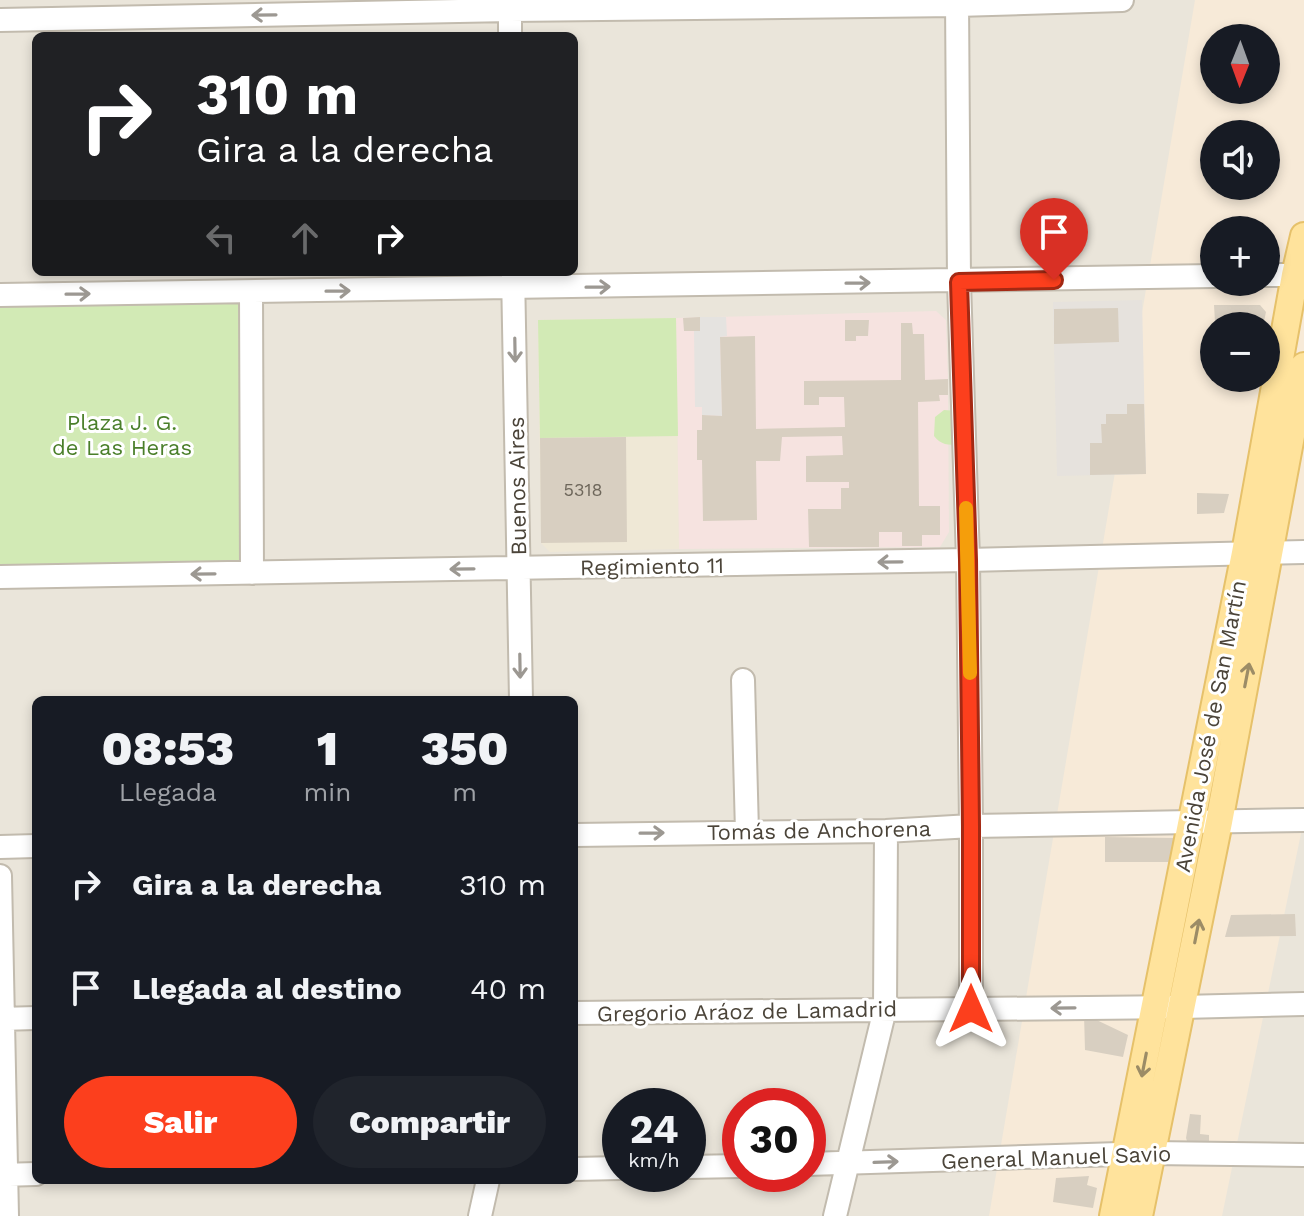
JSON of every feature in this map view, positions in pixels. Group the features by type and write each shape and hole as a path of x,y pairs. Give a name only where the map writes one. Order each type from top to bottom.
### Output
{"main road":[{"name":"Avenida José de San Martín","path":"1113,1216 1138,1154 1182,1007 1219,822 1304,236"},
{"name":"Avenida José de San Martín","path":"1139,1216 1138,1154 1155,1007 1191,823 1304,366"}],"street":[{"path":"0,20 510,5 1122,0"},
{"path":"957,2 959,282 968,560 971,1009"},
{"path":"510,5 510,32"},
{"path":"0,295 251,292 514,280 959,282 1200,276"},
{"name":"Buenos Aires","path":"514,280 521,696"},
{"path":"251,292 252,573"},
{"name":"Regimiento 11","path":"0,577 1304,552"},
{"path":"743,680 747,832"},
{"name":"Tomás de Anchorena","path":"578,835 886,831 971,826 1304,820"},
{"path":"835,1216 885,1009 886,831"},
{"path":"0,847 32,846"},
{"path":"0,876 3,1175 7,1216"},
{"name":"Gregorio Aráoz de Lamadrid","path":"578,1013 1304,1004"},
{"path":"2,1019 32,1018"},
{"name":"General Manuel Savio","path":"826,1164 1138,1154 1304,1155"},
{"path":"578,1169 602,1168"},
{"path":"3,1175 32,1174"},
{"path":"480,1216 487,1184"}],"shaded area":[{"path":"0,0 1304,0 1304,1216 0,1216"},
{"path":"1195,0 1304,0 1304,819 1222,1216 989,1216"},
{"path":"1142,300 1146,474 1057,476 1053,302"},
{"path":"936,311 946,320 948,379 949,532 940,547 679,549 676,318"},
{"path":"700,317 726,317 727,336 720,337 722,416 702,415 702,407 695,407 694,331 700,331"},
{"path":"676,318 679,549 550,552 541,543 538,320"}],"green space":[{"name":"Plaza J. G. de Las Heras","path":"241,302 245,565 0,568 0,305"},
{"path":"676,318 678,436 540,438 538,320"},
{"path":"944,410 958,411 959,445 945,444 934,436 935,417"}],"building":[{"path":"1214,305 1260,305 1266,312 1214,312"},
{"path":"1118,308 1119,342 1054,344 1054,309"},
{"path":"700,317 700,331 684,331 683,318"},
{"path":"845,320 869,320 868,336 856,336 856,341 845,341"},
{"path":"901,323 912,323 913,334 924,334 925,380 948,379 948,395 939,395 940,401 918,402 919,506 940,506 940,535 922,535 922,546 902,546 902,532 879,532 879,547 809,547 808,509 841,509 841,488 849,488 849,482 806,482 806,456 843,455 842,436 782,437 780,461 756,461 757,520 703,521 702,460 697,460 697,430 702,430 702,415 722,416 720,337 755,336 756,429 845,427 844,397 819,397 819,405 804,405 804,381 901,380"},
{"path":"1127,404 1144,404 1146,474 1090,475 1090,443 1102,443 1101,424 1106,424 1106,414 1127,414"},
{"path":"626,437 627,542 541,543 540,438"},
{"path":"1197,493 1229,494 1224,513 1197,514"},
{"path":"1105,837 1175,838 1169,862 1105,862"},
{"path":"1295,914 1296,936 1225,937 1231,915"},
{"path":"1084,1014 1128,1035 1123,1057 1085,1050"},
{"path":"1190,1114 1201,1115 1200,1134 1209,1135 1209,1147 1189,1147 1186,1138"},
{"path":"1089,1176 1087,1185 1097,1188 1093,1208 1053,1202 1056,1178"}],"slow traffic":[{"path":"966,508 970,673"}],"route":[{"path":"971,1009 968,560 959,282 1054,280"}]}
